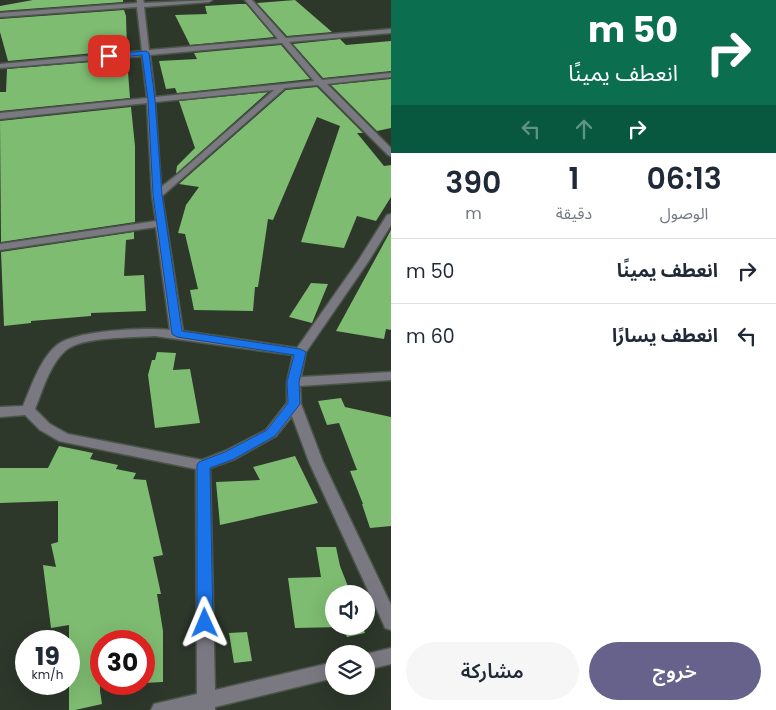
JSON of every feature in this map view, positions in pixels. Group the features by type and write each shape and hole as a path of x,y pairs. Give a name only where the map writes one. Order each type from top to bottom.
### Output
{"street":[{"path":"0,15 140,3 209,0"},
{"path":"248,0 320,82 391,153"},
{"path":"140,3 151,100 157,195 177,334"},
{"path":"0,66 391,31"},
{"path":"0,116 391,75"},
{"path":"157,195 282,87"},
{"path":"391,217 363,262 300,352 293,382 294,404 316,462 391,623"},
{"path":"0,247 161,223"},
{"path":"28,410 44,371 61,348 75,341 96,337 155,332 300,352"},
{"path":"293,382 391,376"},
{"path":"28,410 45,427 64,438 203,465 230,455 271,433 294,404"},
{"path":"0,413 28,410"},
{"path":"203,465 206,706"},
{"path":"375,660 391,656"},
{"path":"160,710 206,706 325,673"}],"building":[{"path":"33,0 123,0 123,2 0,11 0,6"},
{"path":"295,0 332,32 287,36 257,3"},
{"path":"246,4 274,37 190,45 175,15 207,14 205,6"},
{"path":"124,10 126,16 127,50 8,61 0,32 0,19"},
{"path":"340,39 346,45 391,41 391,71 323,78 293,44"},
{"path":"281,45 310,79 177,93 175,88 166,89 159,61 197,59 194,53"},
{"path":"127,59 130,98 0,111 0,92 6,92 7,69"},
{"path":"391,79 391,128 377,131 331,85"},
{"path":"317,87 363,133 357,133 384,166 391,165 391,197 376,221 357,216 344,248 301,242 340,126 317,117 273,220 268,219 258,287 255,287 253,311 194,310 190,290 198,289 185,234 178,233 186,205 199,187 179,184 286,90"},
{"path":"268,92 176,173 177,166 195,148 179,101"},
{"path":"131,107 135,146 135,222 1,242 0,121"},
{"path":"391,230 391,330 386,329 384,339 336,331"},
{"path":"134,232 134,239 126,240 124,276 144,275 146,311 91,313 91,316 31,321 31,323 4,326 1,252"},
{"path":"311,283 328,284 312,323 289,317"},
{"path":"157,352 176,353 173,370 190,369 200,423 155,428 148,375 152,360 155,360"},
{"path":"341,398 345,407 391,417 391,526 370,528 350,471 357,470 339,423 327,425 318,401"},
{"path":"59,446 93,453 90,459 118,465 116,469 136,473 133,479 146,480 163,555 153,557 161,594 157,594 163,631 163,682 155,682 155,630 90,630 90,695 101,695 102,704 75,710 69,710 69,695 80,695 80,630 69,630 69,625 51,628 43,565 56,567 51,544 58,542 58,501 0,503 0,468 48,468"},
{"path":"295,456 318,503 220,525 216,482 260,480 253,467"},
{"path":"316,547 336,547 340,566 347,585 325,585 325,627 295,628 288,578 321,577"},
{"path":"247,632 252,661 234,663 229,633"}],"route":[{"path":"109,56 146,53 157,195 177,334 300,352 293,382 294,404 271,433 230,455 203,465 205,623"}]}
